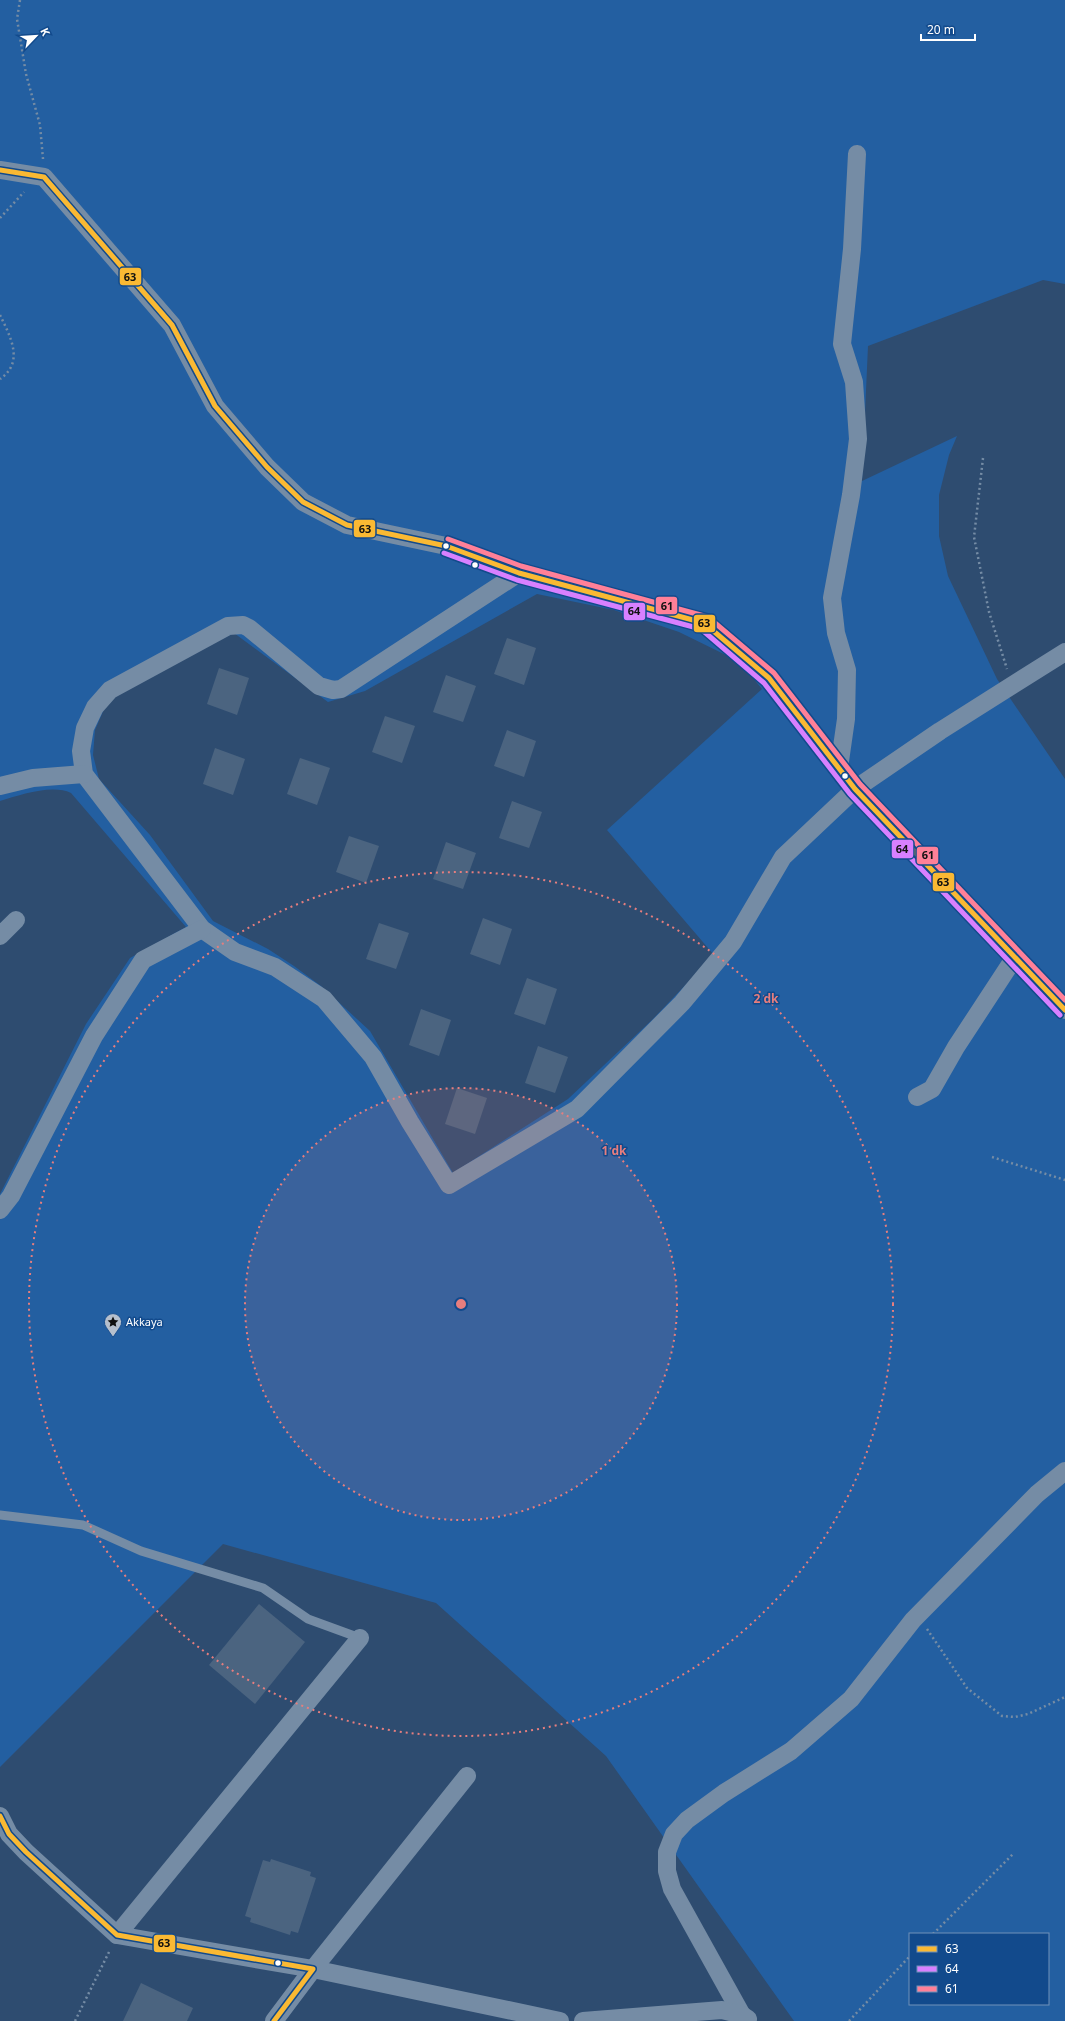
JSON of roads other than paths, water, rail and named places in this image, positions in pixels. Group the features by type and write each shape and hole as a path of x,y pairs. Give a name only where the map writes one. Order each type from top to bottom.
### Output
{"street":[{"path":"846,778 847,670 836,633 832,598 852,494 858,439 854,382 842,344 852,249 857,154"},
{"path":"0,170 44,177 172,325 215,406 267,467 303,502 347,525 446,546 519,573 704,624 769,678 846,778 1065,1010"},
{"path":"519,573 341,689 333,690 319,686 249,628 243,625 228,626 110,690 95,707 85,728 81,751 84,774 202,929 235,952 275,967 324,999 373,1056 410,1122 449,1185 577,1109 682,1003 733,942 783,857 846,778 1012,685 1065,652"},
{"path":"0,786 33,778 84,774"},
{"path":"0,936 16,920"},
{"path":"0,1210 11,1196 94,1036 143,960 202,929"},
{"path":"918,1097 932,1089 956,1048 1015,957"},
{"path":"747,2018 672,1889 667,1871 667,1852 674,1834 687,1820 724,1793 791,1751 851,1699 918,1615 1037,1494 1065,1471"},
{"path":"117,1935 360,1638"},
{"path":"274,2021 313,1969 467,1776"},
{"path":"0,1816 9,1834 26,1852 117,1935 313,1969 560,2021"},
{"path":"583,2021 722,2010 747,2018"}],"lane":[{"path":"0,1515 83,1525 141,1551 263,1588 308,1619 360,1638"}],"place":[{"name":"Akkaya","path":"113,1337"}]}
